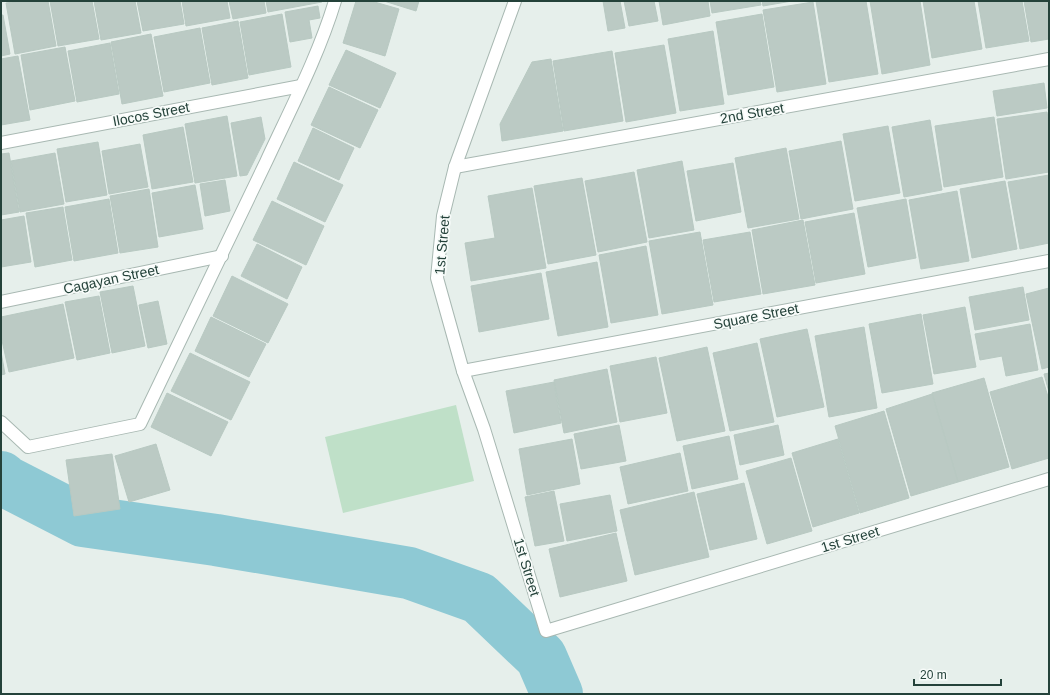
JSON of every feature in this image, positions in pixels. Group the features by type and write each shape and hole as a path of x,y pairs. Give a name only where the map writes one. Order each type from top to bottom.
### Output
{"street":[{"path":"1,422 28,447 140,424 222,256 302,86 330,18 335,1"},
{"name":"1st Street","path":"515,1 455,167 443,216 437,278 463,371 484,429 546,631 1049,479"},
{"name":"2nd Street","path":"455,167 1049,59"},
{"name":"Ilocos Street","path":"1,143 302,86"},
{"name":"Cagayan Street","path":"1,302 222,256"},
{"name":"Square Street","path":"463,371 1049,261"}],"green space":[{"path":"456,405 474,481 343,513 325,437"}],"building":[{"path":"19,1 48,1 56,46 15,54 6,3"},
{"path":"50,1 92,1 99,39 58,46"},
{"path":"94,1 135,1 141,33 101,40"},
{"path":"137,1 180,1 184,24 143,31"},
{"path":"182,1 227,1 230,18 186,26"},
{"path":"229,1 264,1 266,13 233,19"},
{"path":"266,1 321,1 322,2 268,12"},
{"path":"356,1 371,1 399,9 385,56 343,43"},
{"path":"384,1 419,1 416,11"},
{"path":"603,1 620,1 625,28 608,31"},
{"path":"624,1 654,1 658,21 629,26"},
{"path":"659,1 708,1 710,16 663,25"},
{"path":"710,1 760,1 761,5 712,13"},
{"path":"762,1 792,1 763,6"},
{"path":"816,1 866,1 878,74 829,82"},
{"path":"870,1 920,1 930,65 882,74"},
{"path":"923,1 974,1 982,49 932,58"},
{"path":"978,1 1022,1 1029,41 986,48"},
{"path":"1024,1 1049,1 1049,39 1031,42"},
{"path":"813,2 826,84 777,92 763,10"},
{"path":"318,6 320,18 309,20 312,38 290,42 285,12"},
{"path":"282,14 291,67 249,75 240,22"},
{"path":"762,14 774,87 728,95 716,22"},
{"path":"1,15 3,15 10,54 1,56"},
{"path":"238,21 248,78 212,85 202,28"},
{"path":"200,28 210,83 164,92 154,37"},
{"path":"713,31 724,104 680,111 668,39"},
{"path":"151,34 163,96 122,104 111,42"},
{"path":"110,43 119,94 77,102 68,51"},
{"path":"664,45 676,113 626,122 615,53"},
{"path":"65,47 75,101 30,110 21,55"},
{"path":"346,50 396,73 380,108 329,85"},
{"path":"612,51 623,121 564,131 553,61"},
{"path":"18,56 30,120 1,125 1,59"},
{"path":"551,59 563,131 502,141 500,124 532,62"},
{"path":"1044,83 1047,108 997,116 993,91"},
{"path":"329,87 378,110 360,148 311,125"},
{"path":"1047,112 1049,124 1049,172 1006,179 997,119"},
{"path":"227,116 237,176 195,183 185,124"},
{"path":"261,117 265,139 247,175 240,176 231,123"},
{"path":"994,117 1003,177 944,187 935,126"},
{"path":"930,120 942,190 904,197 892,127"},
{"path":"888,126 900,193 855,201 843,134"},
{"path":"183,127 193,182 152,189 143,135"},
{"path":"313,128 354,148 339,180 298,161"},
{"path":"841,141 853,209 801,219 789,151"},
{"path":"98,142 107,195 66,202 57,149"},
{"path":"140,144 148,187 109,194 102,151"},
{"path":"786,148 799,219 748,228 735,158"},
{"path":"9,153 19,212 1,215 1,154"},
{"path":"55,153 64,204 20,212 11,161"},
{"path":"682,161 694,230 649,238 637,170"},
{"path":"294,162 343,185 325,222 277,199"},
{"path":"733,163 741,212 696,221 687,171"},
{"path":"634,172 647,242 598,252 585,181"},
{"path":"1049,175 1049,243 1020,249 1008,182"},
{"path":"582,178 596,255 548,264 534,186"},
{"path":"225,180 230,211 205,216 200,184"},
{"path":"1005,181 1017,249 972,258 960,189"},
{"path":"195,185 203,229 159,237 152,193"},
{"path":"532,188 546,268 471,281 465,243 495,238 488,196"},
{"path":"149,189 158,247 120,253 110,196"},
{"path":"957,191 969,261 921,269 909,200"},
{"path":"109,199 118,253 74,261 65,207"},
{"path":"906,199 916,258 868,267 857,208"},
{"path":"272,201 324,226 306,265 253,240"},
{"path":"63,207 72,260 35,267 26,213"},
{"path":"854,213 865,274 816,283 805,222"},
{"path":"24,216 31,262 1,267 1,220"},
{"path":"803,220 815,285 763,294 752,230"},
{"path":"700,232 713,305 662,314 649,241"},
{"path":"750,232 761,294 714,302 703,240"},
{"path":"257,244 302,267 287,299 241,276"},
{"path":"646,246 658,315 611,323 599,255"},
{"path":"597,262 608,327 558,336 546,272"},
{"path":"541,273 549,319 479,332 471,286"},
{"path":"232,276 288,304 268,343 213,316"},
{"path":"133,286 145,346 112,353 100,292"},
{"path":"1023,287 1029,320 975,330 969,297"},
{"path":"1049,288 1049,367 1042,369 1026,294"},
{"path":"99,296 110,353 77,360 65,302"},
{"path":"158,301 167,344 148,348 139,305"},
{"path":"63,304 74,358 9,372 1,336 1,317"},
{"path":"965,307 976,367 934,374 923,315"},
{"path":"921,314 933,384 882,393 869,324"},
{"path":"211,317 266,344 249,377 195,351"},
{"path":"1030,324 1038,370 1006,376 1002,356 980,360 975,334"},
{"path":"864,327 877,408 829,417 815,336"},
{"path":"807,329 824,407 777,417 760,339"},
{"path":"757,343 774,422 730,431 713,353"},
{"path":"707,347 725,431 677,441 659,358"},
{"path":"1,352 5,374 1,375"},
{"path":"190,353 250,382 231,420 171,391"},
{"path":"656,357 667,413 620,422 610,366"},
{"path":"607,369 617,422 564,433 554,380"},
{"path":"1049,373 1049,392 1044,374"},
{"path":"1042,377 1049,400 1049,458 1012,469 990,392"},
{"path":"984,378 1009,467 958,482 932,393"},
{"path":"554,382 561,423 514,433 506,391"},
{"path":"167,393 228,422 211,456 151,427"},
{"path":"932,394 958,482 911,496 886,409"},
{"path":"884,411 909,498 860,513 835,426"},
{"path":"619,425 626,461 581,469 574,434"},
{"path":"778,425 784,455 740,465 734,435"},
{"path":"729,436 738,479 692,489 683,446"},
{"path":"572,439 580,484 527,495 519,449"},
{"path":"838,439 859,513 813,527 792,453"},
{"path":"156,444 170,490 129,502 115,456"},
{"path":"680,453 688,491 628,504 620,467"},
{"path":"112,454 120,509 74,516 66,460"},
{"path":"791,458 812,531 767,544 746,471"},
{"path":"744,483 757,539 710,550 697,494"},
{"path":"554,491 564,541 535,546 525,497"},
{"path":"694,492 709,557 635,575 620,510"},
{"path":"610,495 617,531 567,541 560,504"},
{"path":"616,533 627,581 560,597 549,549"}],"waterway":[{"path":"1,477 5,481 83,521 216,540 409,573 479,598 541,657 557,694"}]}
